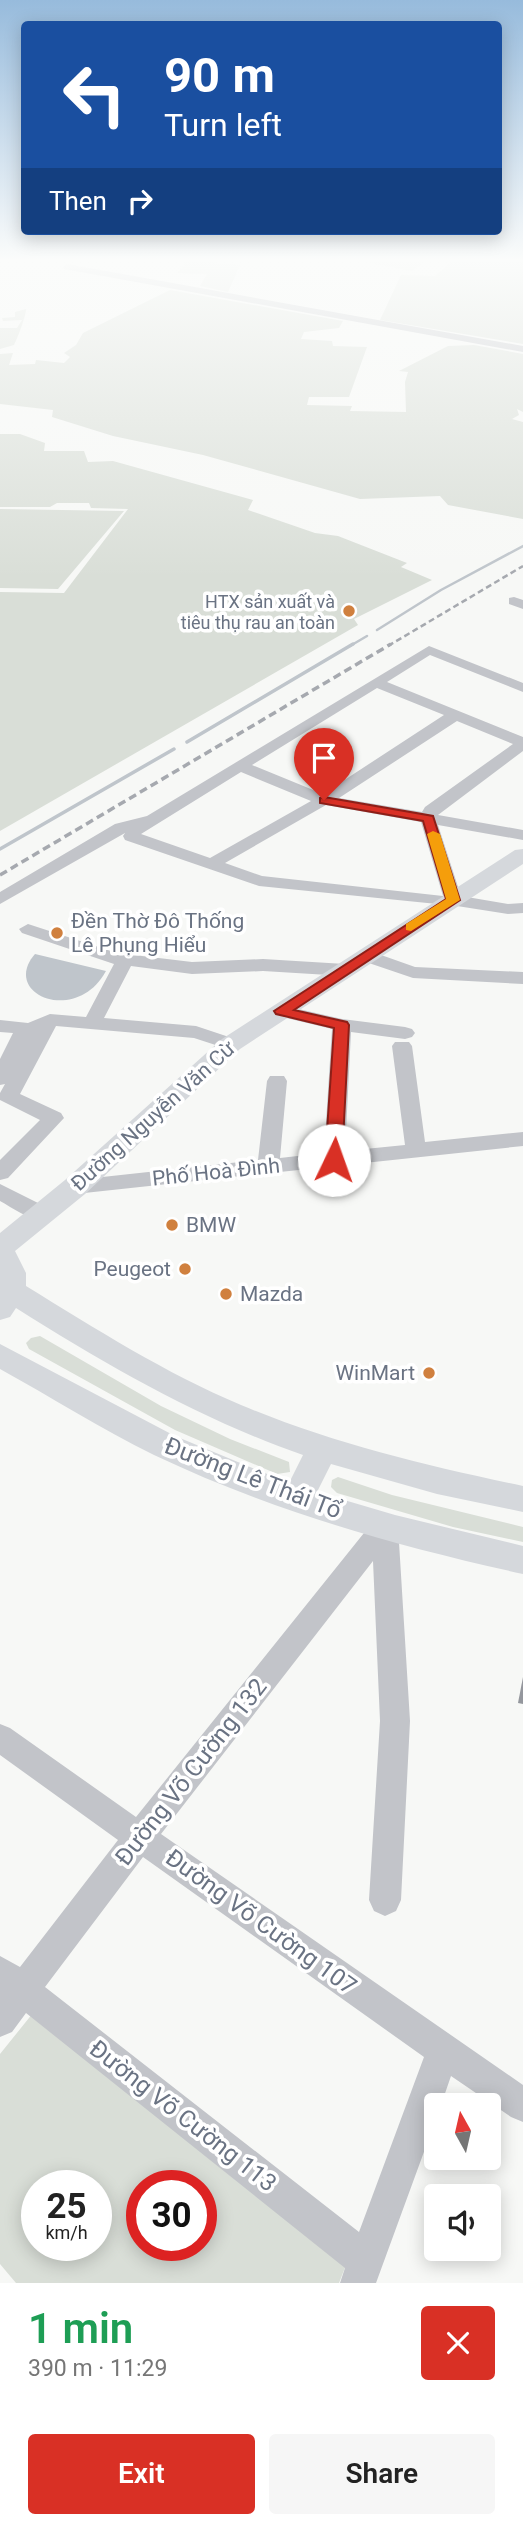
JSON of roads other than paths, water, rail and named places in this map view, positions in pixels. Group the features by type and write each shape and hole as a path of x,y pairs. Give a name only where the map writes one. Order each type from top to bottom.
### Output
{"main road":[{"name":"Đường Nguyễn Văn Cừ","path":"0,1249 75,1187 231,1044 523,855"},
{"path":"0,1249 11,1269 6,1300 72,1329 187,1394 322,1449 403,1474 523,1499"},
{"name":"Đường Lê Thái Tổ","path":"0,1355 186,1455 297,1500 434,1541 523,1560"},
{"path":"297,1500 322,1449"}],"street":[{"path":"523,688 429,650 379,684 160,815 131,836 259,881 508,909 523,908"},
{"path":"379,684 523,743"},
{"path":"213,863 324,800 455,715"},
{"path":"452,901 428,818 431,810 523,743"},
{"path":"242,767 324,800 523,835"},
{"path":"0,899 121,828 160,815"},
{"path":"28,929 125,960 192,968 263,965 345,970"},
{"path":"367,956 413,972 523,978"},
{"path":"92,1024 125,960"},
{"path":"281,1011 403,1039 416,1151"},
{"path":"0,1173 54,1118 8,1097 50,1020"},
{"path":"0,1026 38,1028 50,1020 196,1032 231,1044"},
{"path":"334,1160 342,1025"},
{"path":"0,1079 25,1029"},
{"path":"268,1167 277,1081"},
{"name":"Phố Hoà Đình","path":"75,1187 523,1139"},
{"path":"0,1191 42,1214"},
{"path":"385,1526 395,1721 386,1900"},
{"name":"Đường Võ Cường 132","path":"0,2020 11,1982 140,1836 385,1526"},
{"name":"Đường Võ Cường 107","path":"0,1738 443,2052 523,2105"},
{"name":"Đường Võ Cường 113","path":"11,1982 361,2271"},
{"path":"361,2271 443,2052"}],"waterway":[{"path":"377,630 441,590 523,546"},
{"path":"350,646 367,636"},
{"path":"187,742 353,644"},
{"path":"0,849 174,749"}],"railway":[{"path":"388,646 523,566"},
{"path":"0,875 391,644"}],"place":[{"name":"HTX sản xuất và tiêu thụ rau an toàn","path":"349,611"},
{"name":"Đền Thờ Đô Thống Lê Phụng Hiểu","path":"57,933"},
{"name":"BMW","path":"172,1225"},
{"name":"Peugeot","path":"185,1269"},
{"name":"Mazda","path":"226,1294"},
{"name":"WinMart","path":"429,1373"}]}
